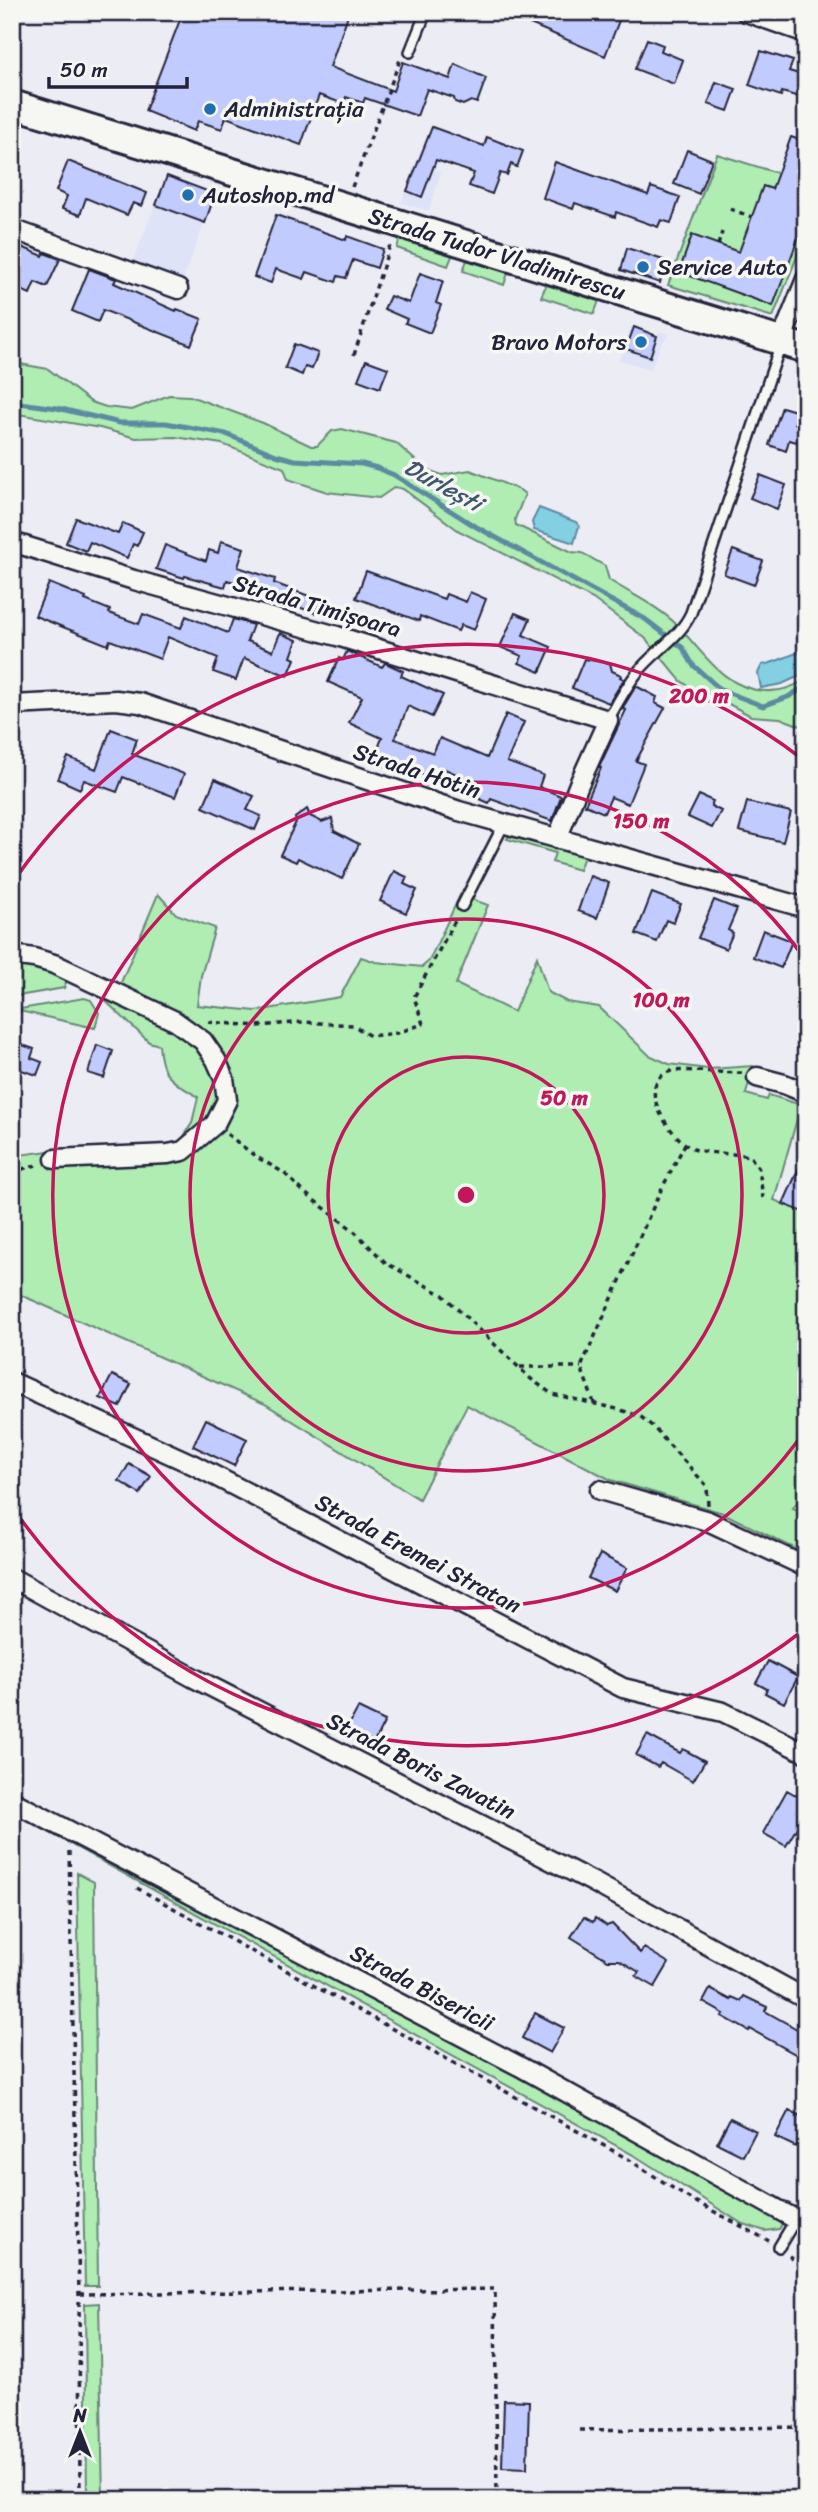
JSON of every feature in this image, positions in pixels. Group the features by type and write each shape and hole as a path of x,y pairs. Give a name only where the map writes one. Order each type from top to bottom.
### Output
{"main road":[{"name":"Strada Tudor Vladimirescu","path":"12,104 794,345"}],"street":[{"path":"746,12 806,33"},
{"path":"12,229 178,289"},
{"path":"794,345 806,279"},
{"name":"Strada Timișoara","path":"12,542 134,580 337,636 608,720"},
{"name":"Strada Hotin","path":"12,705 116,700 140,702 421,799 806,908"},
{"path":"557,839 608,720"},
{"path":"12,955 54,964 175,1021 202,1041 216,1060 224,1079 227,1100 215,1124 183,1150 168,1154 55,1159"},
{"path":"757,1077 806,1093"},
{"name":"Strada Eremei Stratan","path":"12,1382 194,1465 624,1688 723,1712 806,1753"},
{"path":"600,1490 708,1521 806,1567"},
{"name":"Strada Boris Zavatin","path":"12,1578 194,1678 593,1882 806,1999"},
{"name":"Strada Bisericii","path":"12,1801 519,2066 800,2222"}],"lane":[{"path":"410,52 426,12"},
{"path":"608,720 635,675 684,629 794,345"},
{"path":"462,906 504,824"},
{"path":"779,2247 800,2222 806,2202"}],"path":[{"path":"350,192 403,53 420,27"},
{"path":"730,209 751,217"},
{"path":"354,355 397,223"},
{"path":"718,245 722,232"},
{"path":"175,1021 258,1026 303,1022 353,1025 370,1036 397,1033 423,1024 414,997 462,906"},
{"path":"757,1077 742,1073 671,1071 660,1079 653,1093 657,1109 685,1144 695,1150 750,1156 759,1169 763,1198"},
{"path":"215,1124 255,1156 284,1173 306,1194 353,1230 386,1263 443,1296 518,1367 552,1394 640,1416 707,1486 708,1521"},
{"path":"594,1404 581,1367 660,1192 685,1144"},
{"path":"12,1172 55,1159"},
{"path":"518,1367 581,1367"},
{"path":"79,2500 79,2294 69,1851 81,1857"},
{"path":"129,1884 628,2159 685,2196 779,2247 806,2270"},
{"path":"79,2294 495,2289 497,2500"},
{"path":"579,2430 806,2427"}],"shaded area":[{"path":"420,150 439,157 436,170 441,172 429,211 401,203"},
{"path":"167,176 215,194 182,283 131,265"},
{"path":"631,327 657,336 659,331 669,334 651,369 619,360"}],"green space":[{"path":"717,154 806,182 806,234 773,317 668,285"},
{"path":"400,238 453,254 448,266 397,248"},
{"path":"467,260 508,273 504,285 463,271"},
{"path":"546,285 599,301 594,314 541,297"},
{"path":"12,365 48,369 91,402 106,407 132,410 169,395 190,396 263,423 311,446 317,446 332,431 342,429 396,443 425,469 442,475 470,470 520,490 525,494 515,519 516,525 572,552 582,553 605,566 609,580 670,618 715,667 738,684 751,689 776,691 787,689 806,679 806,728 780,718 751,716 712,695 690,687 681,681 645,638 593,599 459,531 403,489 395,487 379,498 327,492 288,479 284,468 222,444 175,437 136,438 100,428 12,413"},
{"path":"511,833 586,851 579,870 552,862 555,853 507,839"},
{"path":"158,894 176,914 215,928 201,976 197,1005 256,1011 340,997 361,957 376,962 422,967 429,961 460,895 488,905 456,984 514,1012 537,957 548,992 567,1002 599,1007 649,1055 669,1064 708,1069 753,1066 746,1094 767,1100 769,1095 801,1105 774,1200 806,1213 806,1376 800,1389 806,1392 806,1490 793,1508 806,1515 806,1554 723,1513 611,1480 467,1405 419,1499 265,1404 12,1291 12,1156 63,1149 179,1144 192,1123 198,1097 181,1087 165,1072 159,1045 149,1042 97,993 115,997"},
{"path":"12,960 57,971 67,980 64,988 12,997"},
{"path":"84,998 91,1000 99,1013 95,1028 15,1010"},
{"path":"12,1804 498,2062 784,2221 779,2229 765,2231 741,2223 637,2157 12,1812"},
{"path":"77,1873 94,1882 98,2286 85,2286"},
{"path":"99,2303 103,2500 87,2500 85,2304"}],"water":[{"path":"539,508 576,522 579,526 574,543 534,530 532,522"},
{"path":"806,651 806,673 782,684 761,688 758,673 762,665"}],"building":[{"path":"183,12 349,12 330,67 393,91 403,62 450,79 455,64 486,78 477,103 471,101 463,105 455,102 454,98 427,89 417,116 365,98 363,103 346,97 344,104 319,95 301,145 226,117 222,129 198,121 194,131 145,111"},
{"path":"502,12 606,12 620,18 605,56"},
{"path":"647,39 663,45 661,51 683,60 674,84 635,69"},
{"path":"761,51 793,61 789,71 806,76 806,99 782,92 781,96 749,85"},
{"path":"716,82 736,89 728,111 708,104"},
{"path":"432,127 484,146 487,137 523,151 517,167 511,164 507,175 500,173 492,194 469,186 474,173 436,160 422,197 407,191"},
{"path":"791,137 806,142 806,217 773,306 679,272 692,235 739,252 763,186 772,189"},
{"path":"687,150 712,160 699,194 674,184"},
{"path":"68,161 147,193 142,206 133,203 127,215 86,198 80,215 62,209 67,196 56,191"},
{"path":"555,162 648,195 651,187 680,197 671,223 661,220 658,227 616,212 615,217 575,203 573,209 543,198"},
{"path":"167,176 215,194 205,223 156,205"},
{"path":"276,215 346,240 347,236 383,249 377,268 353,260 346,278 338,276 336,282 307,272 304,279 276,269 271,283 254,277"},
{"path":"12,243 43,256 44,253 60,259 47,287 35,282 30,294 12,286"},
{"path":"627,248 666,261 660,283 621,270"},
{"path":"89,269 116,279 114,283 176,311 177,309 202,319 191,345 103,310 98,322 72,311"},
{"path":"420,273 443,281 436,303 441,305 430,333 405,323 407,319 384,309 390,296 409,303"},
{"path":"634,327 657,336 650,357 626,349"},
{"path":"294,344 318,353 312,369 305,367 302,375 285,368"},
{"path":"366,360 388,368 380,388 358,380"},
{"path":"782,407 799,412 795,423 802,425 797,442 789,440 786,451 769,445"},
{"path":"760,475 786,485 777,509 750,498"},
{"path":"76,518 118,534 123,523 143,532 137,546 133,544 127,558 90,542 86,551 66,543"},
{"path":"221,541 244,548 238,567 275,579 274,583 320,600 315,613 277,599 253,594 255,588 227,580 225,587 156,569 165,545 206,561 209,550 218,553"},
{"path":"733,550 763,561 754,585 724,574"},
{"path":"366,571 444,599 446,594 466,602 470,592 486,599 474,630 461,625 458,631 420,616 419,621 356,598"},
{"path":"49,583 110,610 109,613 139,624 143,614 181,628 186,616 228,633 233,619 253,625 247,641 273,651 280,633 297,640 291,657 295,659 288,676 244,658 236,680 213,672 218,658 168,637 160,659 110,640 108,645 35,616"},
{"path":"515,613 530,619 523,635 551,647 540,672 519,663 522,656 500,647"},
{"path":"347,651 382,667 385,663 388,664 403,671 401,676 443,695 432,717 408,706 395,739 433,753 440,738 487,758 506,714 524,722 507,762 543,775 539,787 561,796 552,821 491,799 489,803 468,794 473,781 445,769 440,782 400,765 398,770 373,761 382,738 349,723 362,697 328,682 339,658 343,660"},
{"path":"584,659 610,663 612,671 624,679 609,703 572,688"},
{"path":"636,686 657,697 655,703 665,708 636,761 644,764 628,804 611,797 604,813 585,805 601,768 599,767 626,710 622,709"},
{"path":"111,729 137,739 132,754 184,774 175,797 123,777 117,792 84,780 80,789 58,779 68,757 96,769"},
{"path":"215,779 254,796 247,810 261,816 255,830 203,807"},
{"path":"699,795 713,801 711,806 721,811 712,828 688,817"},
{"path":"747,802 791,812 783,842 739,831"},
{"path":"307,809 310,816 322,822 332,818 334,831 359,844 342,879 298,858 296,862 280,855 296,822 295,818"},
{"path":"394,871 407,877 404,884 417,890 406,913 380,901"},
{"path":"590,876 609,883 597,918 578,911"},
{"path":"652,893 681,904 673,923 666,920 657,942 636,934"},
{"path":"714,900 737,909 728,930 733,933 726,949 698,938"},
{"path":"763,930 792,941 781,968 753,957"},
{"path":"16,1043 34,1049 31,1058 42,1062 37,1075 12,1067 12,1053"},
{"path":"97,1045 113,1051 104,1078 88,1073"},
{"path":"806,1152 806,1213 783,1204"},
{"path":"112,1375 131,1384 120,1407 100,1398"},
{"path":"206,1419 247,1439 234,1466 193,1446"},
{"path":"129,1464 151,1476 140,1494 119,1481"},
{"path":"600,1554 627,1568 615,1591 588,1578"},
{"path":"768,1661 798,1677 784,1703 765,1693 767,1689 756,1683"},
{"path":"358,1708 385,1721 371,1748 344,1734"},
{"path":"647,1735 680,1753 683,1749 705,1761 693,1781 661,1763 658,1767 636,1755"},
{"path":"787,1790 806,1801 806,1812 786,1846 763,1833"},
{"path":"584,1917 593,1922 595,1918 607,1926 612,1924 640,1953 644,1948 669,1963 655,1987 636,1976 639,1972 619,1960 608,1960 571,1937"},
{"path":"710,1989 731,2000 732,1997 741,2001 744,1996 767,2007 765,2011 806,2034 806,2060 722,2016 724,2014 703,2002"},
{"path":"535,2013 564,2028 550,2053 522,2038"},
{"path":"789,2110 806,2119 806,2129 796,2147 775,2137"},
{"path":"730,2118 756,2131 743,2156 717,2143"},
{"path":"504,2400 529,2401 527,2468 502,2467"}],"waterway":[{"name":"Durlești","path":"12,402 57,408 120,423 166,423 226,434 295,460 362,464 377,468 394,475 473,525 645,619 683,648 693,665 721,690 763,706 788,697 806,686"}],"place":[{"name":"Administrația","path":"210,109"},
{"name":"Autoshop.md","path":"188,195"},
{"name":"Service Auto","path":"643,267"},
{"name":"Bravo Motors","path":"641,342"}]}
